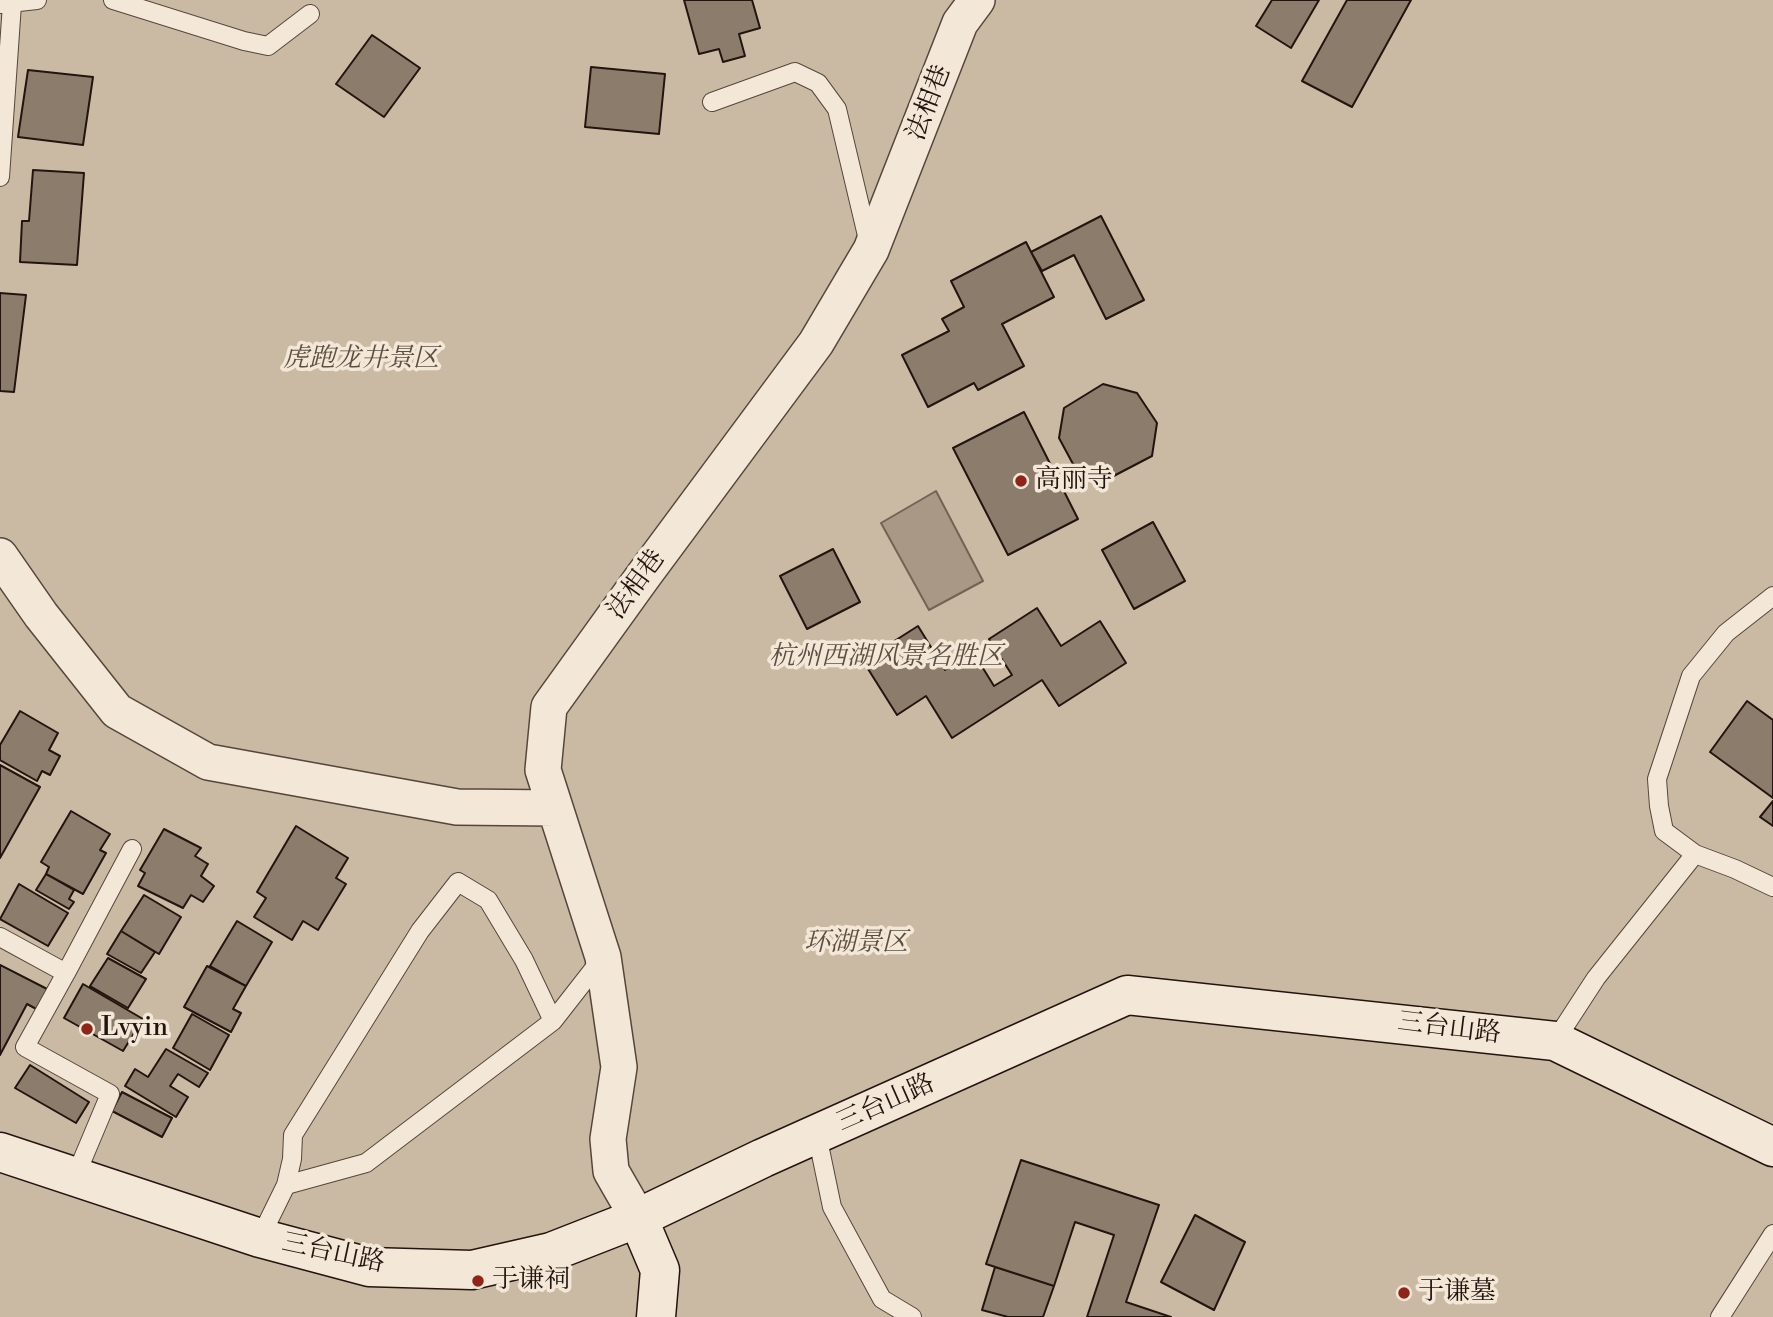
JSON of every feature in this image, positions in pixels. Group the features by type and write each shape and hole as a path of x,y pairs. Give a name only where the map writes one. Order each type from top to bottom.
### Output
{"street":[{"name":"法相巷","path":"638,1218 611,1171 608,1139 619,1067 603,957 543,770 549,707 816,343 871,250 960,23 977,0"},
{"path":"0,556 41,615 117,711 208,762 457,807 555,808"},
{"name":"三台山路","path":"0,1152 260,1238 369,1267 472,1270 551,1252 638,1218 762,1158 1127,995 1555,1041 1773,1147"},
{"path":"638,1218 660,1270 656,1317"}],"lane":[{"path":"0,177 6,4 37,0"},
{"path":"113,0 268,46 310,14"},
{"path":"712,102 795,72 818,83 837,109 871,250"},
{"path":"1773,596 1726,633 1691,676 1657,779 1664,831 1695,854 1773,887"},
{"path":"76,1175 110,1094 25,1047 132,849"},
{"path":"1555,1041 1596,978 1695,854"},
{"path":"260,1238 286,1185 292,1159 293,1135 420,931 458,882 488,900 524,960 553,1021"},
{"path":"0,937 66,973"},
{"path":"286,1185 366,1163 553,1021 603,957"},
{"path":"817,1135 832,1207 882,1299 912,1317"},
{"path":"1720,1317 1773,1234"}],"green space":[{"name":"杭州西湖风景名胜区","path":"0,0 1773,0 1773,1317 0,1317"}],"shaded area":[{"path":"936,491 983,581 929,610 881,523"}],"building":[{"path":"684,0 752,0 760,28 739,34 745,56 723,62 719,49 699,54"},
{"path":"1272,0 1319,0 1291,48 1256,26"},
{"path":"1347,0 1411,0 1352,107 1302,81"},
{"path":"372,35 420,68 384,117 336,84"},
{"path":"591,67 665,74 659,134 585,127"},
{"path":"28,70 93,77 83,145 18,137"},
{"path":"33,170 84,173 77,265 20,262 22,221 29,221"},
{"path":"1101,216 1144,300 1106,319 1074,255 1042,271 1031,252"},
{"path":"1026,242 1054,297 1002,324 1024,366 978,390 974,383 928,407 902,355 949,331 942,319 964,307 951,281"},
{"path":"0,293 26,295 14,392 0,391"},
{"path":"1103,384 1137,393 1157,423 1152,456 1106,480 1073,464 1059,438 1064,408"},
{"path":"1024,412 1078,519 1008,555 953,448"},
{"path":"1153,522 1185,581 1134,609 1102,550"},
{"path":"833,549 860,602 807,629 780,576"},
{"path":"1037,608 1061,646 1100,621 1126,663 1059,706 1042,680 952,738 926,696 897,715 863,661 918,626 945,670 973,652 994,686 1012,675 989,639"},
{"path":"1747,701 1773,720 1773,798 1710,752"},
{"path":"20,711 58,733 49,750 60,756 50,775 42,771 37,781 0,760 0,745"},
{"path":"0,765 40,787 0,858"},
{"path":"1773,801 1773,826 1760,817"},
{"path":"71,811 110,834 100,850 106,853 83,894 46,874 49,867 41,862"},
{"path":"296,826 348,858 336,878 346,884 318,930 303,921 292,940 254,917 266,898 257,892"},
{"path":"164,829 201,848 195,856 208,864 201,876 214,886 203,902 191,895 183,908 138,886 145,873 140,870"},
{"path":"46,874 74,890 69,899 74,902 69,909 36,890"},
{"path":"19,884 68,913 48,946 0,919"},
{"path":"144,895 181,917 159,954 121,931"},
{"path":"237,921 272,942 246,986 210,966"},
{"path":"121,931 155,952 141,973 107,954"},
{"path":"108,958 146,979 128,1008 90,986"},
{"path":"0,965 51,991 40,1011 27,1004 0,1055"},
{"path":"207,966 246,986 233,1009 241,1013 231,1032 184,1007"},
{"path":"83,984 143,1019 123,1051 64,1018"},
{"path":"192,1014 229,1035 210,1070 173,1048"},
{"path":"166,1049 208,1073 199,1087 178,1074 170,1086 188,1097 176,1117 125,1086 135,1069 148,1077"},
{"path":"30,1065 89,1102 76,1123 15,1088"},
{"path":"122,1092 172,1118 162,1137 112,1111"},
{"path":"1021,1160 1159,1205 1126,1302 1171,1317 1087,1317 1114,1235 1075,1222 1054,1286 986,1264"},
{"path":"1195,1215 1245,1242 1214,1310 1161,1282"},
{"path":"995,1267 1054,1286 1043,1317 1008,1317 982,1310"}],"place":[{"name":"高丽寺","path":"1021,481"},
{"name":"Lvyin","path":"87,1029"},
{"name":"于谦祠","path":"478,1281"},
{"name":"于谦墓","path":"1404,1293"}],"park label":[{"name":"虎跑龙井景区","path":"361,360"},
{"name":"环湖景区","path":"856,944"}]}
